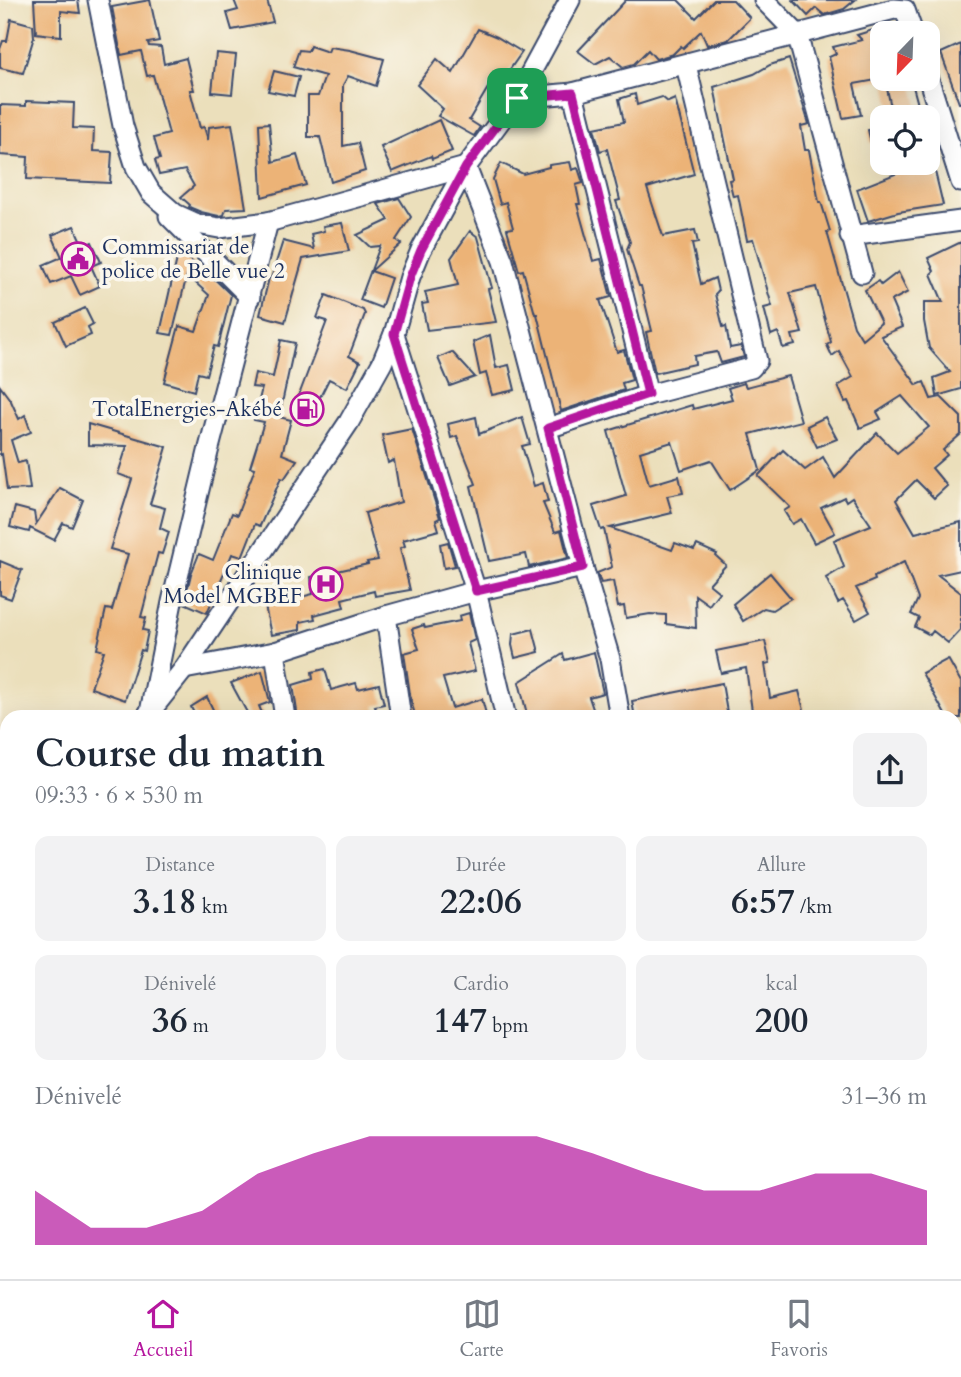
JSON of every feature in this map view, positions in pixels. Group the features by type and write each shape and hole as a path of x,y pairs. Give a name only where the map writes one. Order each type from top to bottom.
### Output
{"street":[{"path":"98,0 123,126 136,167 151,193 193,241 250,297"},
{"path":"153,710 184,669 349,422 382,363 421,250 466,167 517,98 570,0"},
{"path":"764,0 797,34 862,273"},
{"path":"517,98 573,93 899,8 905,10 909,21"},
{"path":"548,428 648,394 751,368 757,361 686,65"},
{"path":"932,91 961,182"},
{"path":"573,93 648,394"},
{"path":"151,193 175,214 197,224 219,228 268,222 466,167"},
{"path":"466,167 503,261 583,567 610,659 619,710"},
{"path":"850,236 961,221"},
{"path":"150,710 172,602 199,490 268,222"},
{"path":"394,334 476,591 504,710"},
{"path":"184,669 275,652 386,616 476,591 583,567"},
{"path":"386,616 400,710"},
{"path":"275,652 284,710"}],"building":[{"path":"34,0 78,0 80,13 61,11 61,36 36,33"},
{"path":"150,0 159,41 148,43 149,46 161,47 164,64 186,58 194,90 190,90 200,128 204,127 208,140 209,127 232,124 246,208 226,209 224,215 219,216 201,212 189,207 181,197 194,186 185,170 159,175 155,160 160,159 154,138 169,134 153,75 147,76 141,51 121,55 112,7"},
{"path":"234,0 267,0 273,22 232,30 227,13 238,10"},
{"path":"626,0 678,0 696,18 714,0 733,0 750,18 728,40 707,45 701,31 673,54 656,59 648,50 634,64 623,67 610,56 595,64 578,51"},
{"path":"793,0 855,0 844,9 824,15 816,8 808,16"},
{"path":"11,19 33,25 34,37 23,73 0,68 0,49 3,41 7,41"},
{"path":"478,29 522,52 499,85 492,81 469,120 480,127 474,136 438,116 443,109 417,85 437,59 453,73"},
{"path":"870,31 870,81 854,84 861,115 843,118 829,57 836,54 833,47 862,40 857,35"},
{"path":"961,44 961,103 959,103 941,53"},
{"path":"310,46 328,52 330,47 350,50 384,59 376,86 348,76 343,85 343,146 358,143 365,171 331,182 320,137 308,137 308,96 318,96 325,76 293,67 299,50 308,51"},
{"path":"216,53 236,55 232,94 212,92"},
{"path":"789,59 809,124 801,126 805,150 809,150 819,202 830,231 827,232 854,326 862,339 881,323 865,290 878,281 881,285 898,272 908,292 891,301 902,327 881,336 917,385 924,382 931,399 941,397 961,417 961,434 943,450 947,455 932,468 947,486 934,498 916,480 896,500 915,533 961,522 961,570 938,575 961,593 961,629 948,643 933,631 930,635 915,627 919,618 911,614 918,599 904,562 856,588 870,612 856,620 843,600 838,603 826,578 844,567 834,540 871,525 852,497 846,501 844,497 821,508 835,533 814,543 801,519 792,524 784,511 790,507 758,476 783,450 805,470 823,457 835,478 877,433 897,453 929,427 902,396 877,412 881,419 860,428 838,386 853,377 839,351 832,356 827,345 831,342 816,287 790,293 802,333 792,335 795,345 783,348 778,332 771,335 764,308 772,306 753,239 747,240 738,195 733,196 729,180 733,179 714,87"},
{"path":"274,71 299,77 294,96 268,91"},
{"path":"888,91 914,91 918,105 890,105"},
{"path":"635,94 637,105 662,97 668,102 675,99 694,174 647,188 663,236 695,230 698,243 692,244 701,284 715,278 718,291 715,294 730,348 741,346 744,357 721,363 717,352 694,356 695,364 655,373 646,332 652,331 641,286 627,249 630,242 616,201 620,200 607,149 600,151 594,128 624,122 619,99"},
{"path":"26,101 74,103 73,128 94,129 93,151 112,152 110,183 27,179 28,157 0,155 0,105 26,106"},
{"path":"439,120 452,151 432,159 431,156 392,172 381,147"},
{"path":"269,123 273,162 297,155 306,185 262,197 259,124"},
{"path":"570,162 572,170 578,168 583,183 576,185 580,204 577,204 593,261 601,259 611,297 600,300 617,352 624,350 632,380 622,383 624,390 561,411 537,314 523,270 519,271 507,229 513,228 506,202 500,204 493,179 501,163 523,174 549,165"},
{"path":"893,175 936,175 943,205 898,212 868,221 857,189"},
{"path":"399,198 411,217 396,240 401,244 371,271 391,278 381,308 360,300 380,246 370,247 357,235 389,220 378,204"},
{"path":"342,223 349,251 303,259 285,322 260,315 269,278 283,241 314,249 311,234 324,231 323,226"},
{"name":"Commissariat de police de Belle vue 2","path":"74,226 83,246 92,242 101,262 91,266 100,286 80,295 71,276 51,284 43,265 62,257 52,235"},
{"path":"470,231 478,237 492,288 488,289 496,322 427,330 422,304 428,303 425,292 458,285 451,258"},
{"path":"961,242 961,389 937,396 934,378 950,372 929,348 924,302 943,302 931,274 934,271 928,258"},
{"path":"179,250 200,269 202,267 231,295 218,347 214,346 206,375 198,373 194,391 164,382 179,326 196,331 209,295 187,275 172,335 160,333"},
{"path":"326,295 363,310 365,314 349,356 360,362 347,388 329,379 316,405 318,407 309,421 293,411 327,321 317,318"},
{"path":"85,308 93,324 88,327 91,335 66,346 55,322"},
{"path":"490,335 496,368 509,365 515,390 492,395 486,373 480,375 473,342"},
{"path":"281,340 295,343 279,417 291,420 282,454 297,460 284,479 281,478 260,526 255,524 242,557 232,554 207,613 184,603 191,574 199,554 213,560 232,513 237,515 255,468 250,467 264,422 254,420 262,388 252,387 255,373 273,377"},
{"path":"452,352 475,377 450,386 438,358"},
{"path":"788,376 801,421 750,434 760,470 730,490 711,460 681,470 672,442 640,452 649,485 679,476 683,493 667,496 672,513 610,528 672,550 675,543 694,550 697,545 717,554 726,565 709,584 719,592 709,605 695,595 696,628 666,624 666,615 650,614 626,618 624,606 618,607 613,581 601,583 597,573 612,567 604,529 601,530 593,506 626,496 608,431 692,405 693,409 732,399 728,388 744,383 746,387"},
{"path":"0,386 19,419 25,415 31,432 11,440 18,463 26,461 30,489 7,490 2,454 0,455"},
{"path":"476,417 479,434 522,417 530,444 522,446 534,486 543,483 548,502 543,503 555,532 561,530 568,558 529,567 526,554 489,561 471,486 476,484 457,436 451,438 448,424"},
{"path":"825,417 837,439 817,447 807,426"},
{"path":"88,424 167,447 150,504 165,508 160,528 169,532 162,554 158,553 141,617 146,618 143,630 148,631 144,651 141,650 125,700 91,688 104,651 97,649 106,609 112,610 128,554 110,549 132,479 118,474 127,446 88,445"},
{"path":"412,429 440,518 436,520 439,530 403,540 405,546 400,548 410,590 375,596 374,591 342,599 344,607 314,615 315,619 300,622 300,630 271,635 265,606 313,594 311,577 378,560 365,513 401,502 394,460 388,463 382,435"},
{"path":"60,488 83,500 72,527 63,523 54,540 30,528 29,532 10,527 15,507 34,512 36,524"},
{"path":"448,542 455,566 444,568 440,544"},
{"path":"0,561 22,570 11,599 0,595"},
{"path":"770,573 791,598 772,610 764,608 743,621 733,604"},
{"path":"469,613 475,640 468,643 475,671 443,678 452,708 482,699 485,710 414,710 404,653 419,649 412,629 460,621 459,616"},
{"path":"533,629 539,652 515,658 513,634"},
{"path":"765,641 770,663 765,664 770,698 799,691 804,710 752,710 746,668 721,673 716,651"},
{"path":"594,652 603,693 589,697 593,710 526,710 519,682 563,654 565,660"},
{"path":"948,659 961,682 961,710 943,710 922,673"},
{"path":"325,669 331,690 356,683 358,689 379,684 384,704 375,706 376,710 297,710 293,685 313,679 312,672"},
{"path":"262,671 270,702 259,706 261,710 246,710 231,683"},
{"path":"722,683 727,710 634,710 632,701"},
{"path":"207,697 213,710 192,710 191,707"}],"place":[{"name":"Commissariat de police de Belle vue 2","path":"78,259"},
{"name":"TotalEnergies-Akébé","path":"307,409"},
{"name":"Clinique Model MGBEF","path":"326,584"}],"route":[{"path":"573,93 648,394 548,428 583,567 476,591 394,334 410,277 421,250 466,167 517,98 573,93"}]}
